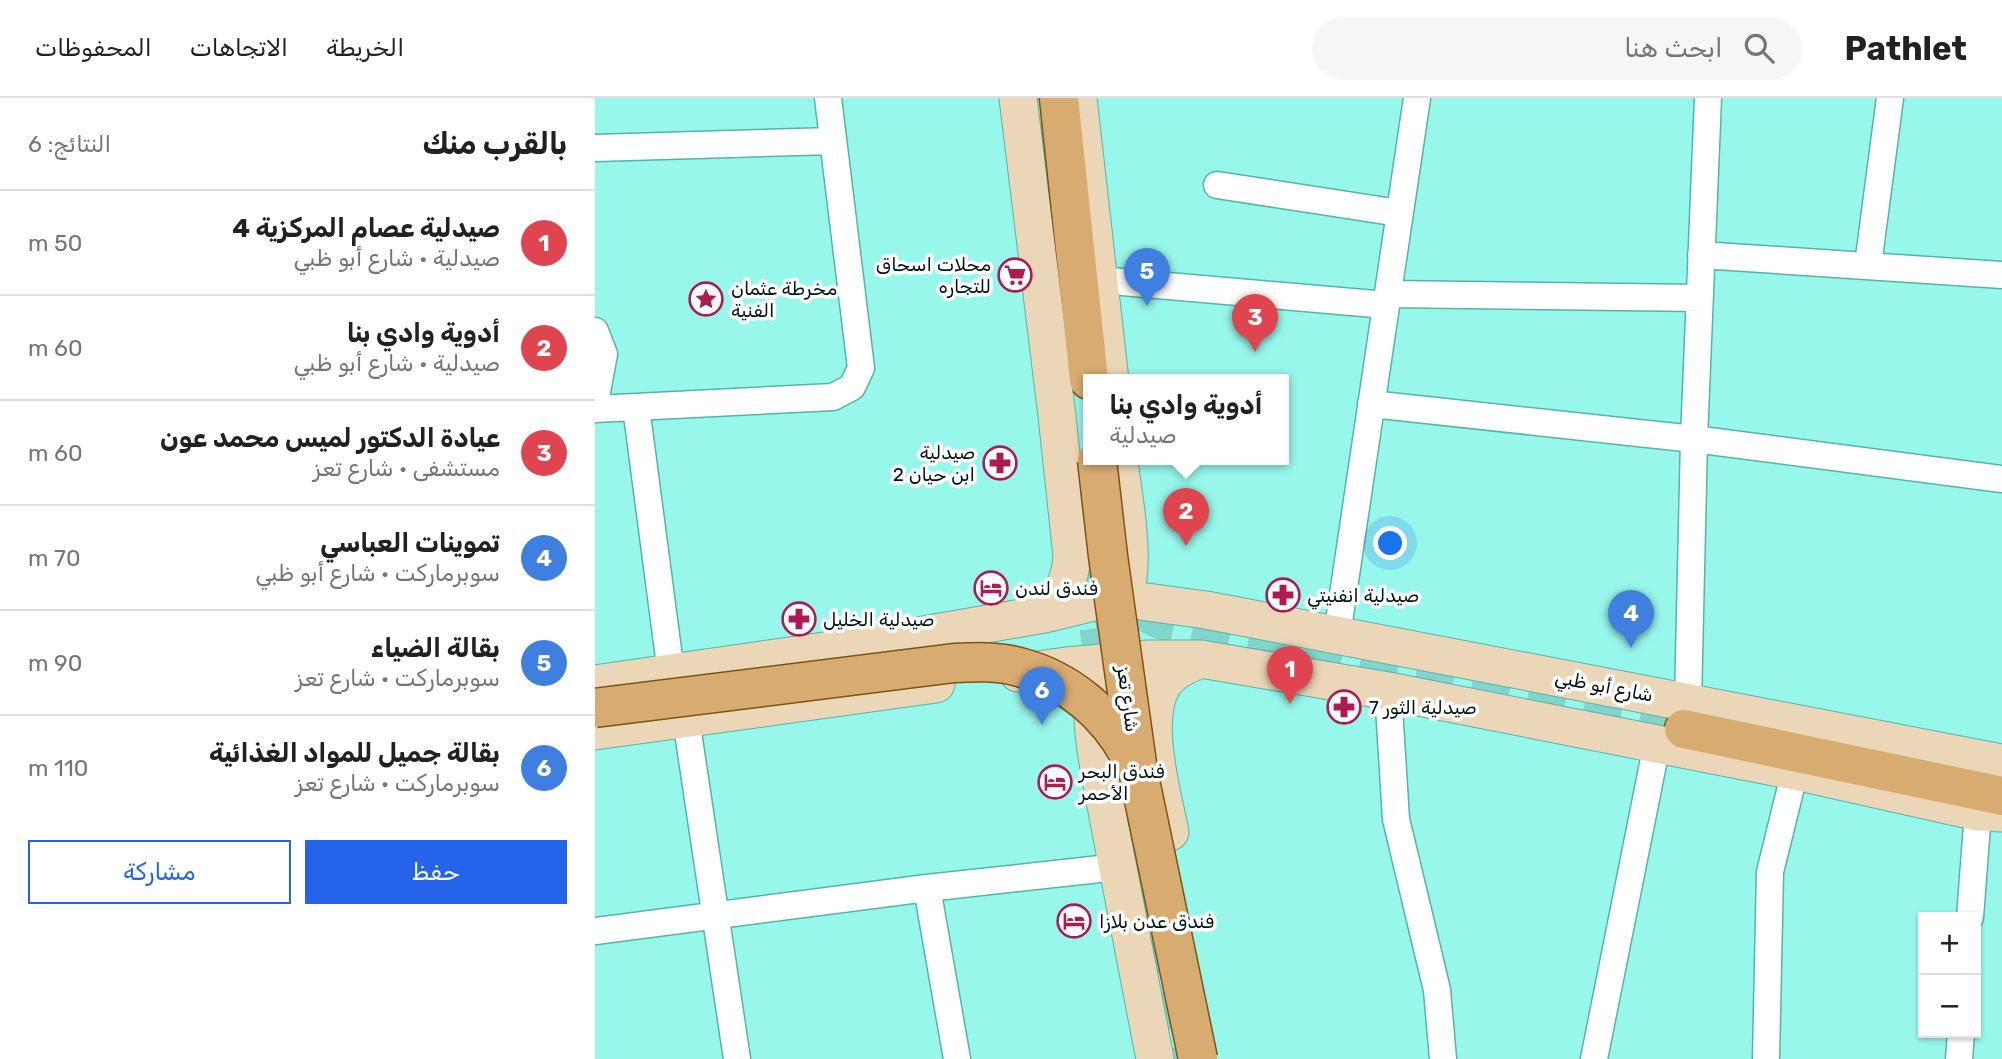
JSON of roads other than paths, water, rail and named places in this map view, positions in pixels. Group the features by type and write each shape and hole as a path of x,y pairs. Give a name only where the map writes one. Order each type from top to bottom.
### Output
{"main road":[{"path":"1059,105 1099,280 1109,374"},
{"path":"1059,105 1088,374"},
{"path":"1044,614 1065,590 1072,556 1057,416 1059,105"},
{"path":"1057,416 1066,434 1083,440"},
{"name":"شارع تعز","path":"1098,465 1108,556 1198,1059"},
{"path":"1084,664 1092,649 1112,625 1125,599 1130,572 1120,465"},
{"path":"1130,553 1146,571 1184,600 1188,607"},
{"path":"595,684 866,645 1044,614 1098,601 1125,599 1188,607"},
{"path":"1084,664 1113,644 1140,619 1188,607"},
{"name":"شارع أبو ظبي","path":"1188,607 1320,632 1676,725 1795,771 1994,807"},
{"path":"1299,675 1287,666 1283,659 1284,643 1289,636 1320,632"},
{"path":"866,645 882,647 889,653 895,668 890,684 876,692"},
{"name":"شارع أبو ظبي","path":"686,719 1084,664 1148,659 1201,659 1388,691 2002,763"},
{"path":"1150,782 1155,752 1153,722 1156,700 1167,678 1181,667 1201,659"},
{"path":"595,708 954,663 986,662 1019,667 1053,680 1079,695 1098,712 1150,782 1216,1059"},
{"path":"1084,664 1095,682 1092,701 1096,740 1155,1059"},
{"path":"1004,675 1059,697 1081,716 1096,740"},
{"path":"595,731 686,719"},
{"path":"1676,725 1994,807"},
{"path":"1106,802 1111,782 1126,771 1135,769 1145,772 1159,784 1150,782"}],"street":[{"path":"595,409 833,397 852,387 861,368 828,98"},
{"path":"1320,632 1371,404 1417,98"},
{"path":"1594,1059 1676,725 1694,439 1707,98"},
{"path":"1868,265 1890,98"},
{"path":"595,148 833,141"},
{"path":"1217,185 1399,213"},
{"path":"1701,255 2002,275"},
{"path":"1099,280 1387,300 1699,298"},
{"path":"595,331 604,354 595,403"},
{"path":"1371,404 1694,439 2002,479"},
{"path":"636,407 671,673"},
{"path":"1388,691 1396,819 1437,990 1443,1059"},
{"path":"686,719 737,1059"},
{"path":"1766,1059 1770,872 1795,771"},
{"path":"1971,912 1994,807"},
{"path":"595,932 927,888 1118,867"},
{"path":"927,888 957,1059"},
{"path":"1959,1059 1961,1038"}],"tunnel":[{"path":"1040,127 1047,188"},
{"path":"1083,515 1108,695"},
{"path":"1139,610 1163,621 1684,729"},
{"path":"1119,768 1175,1059"}],"place":[{"name":"محلات اسحاق للتجاره","path":"1015,275"},
{"name":"مخرطة عثمان الفنية","path":"706,299"},
{"name":"بقالة الضياء","path":"1147,306"},
{"name":"عيادة الدكتور لميس محمد عون","path":"1255,352"},
{"name":"صيدلية ابن حيان 2","path":"1000,463"},
{"name":"أدوية وادي بنا","path":"1186,546"},
{"name":"فندق لندن","path":"991,588"},
{"name":"صيدلية انفنيتي","path":"1283,595"},
{"name":"صيدلية الخليل","path":"799,619"},
{"name":"تموينات العباسي","path":"1631,648"},
{"name":"صيدلية عصام المركزية 4","path":"1290,704"},
{"name":"صيدلية الثور 7","path":"1344,707"},
{"name":"بقالة جميل للمواد الغذائية","path":"1042,725"},
{"name":"فندق البحر الأحمر","path":"1055,782"},
{"name":"فندق عدن بلازا","path":"1074,921"}]}
